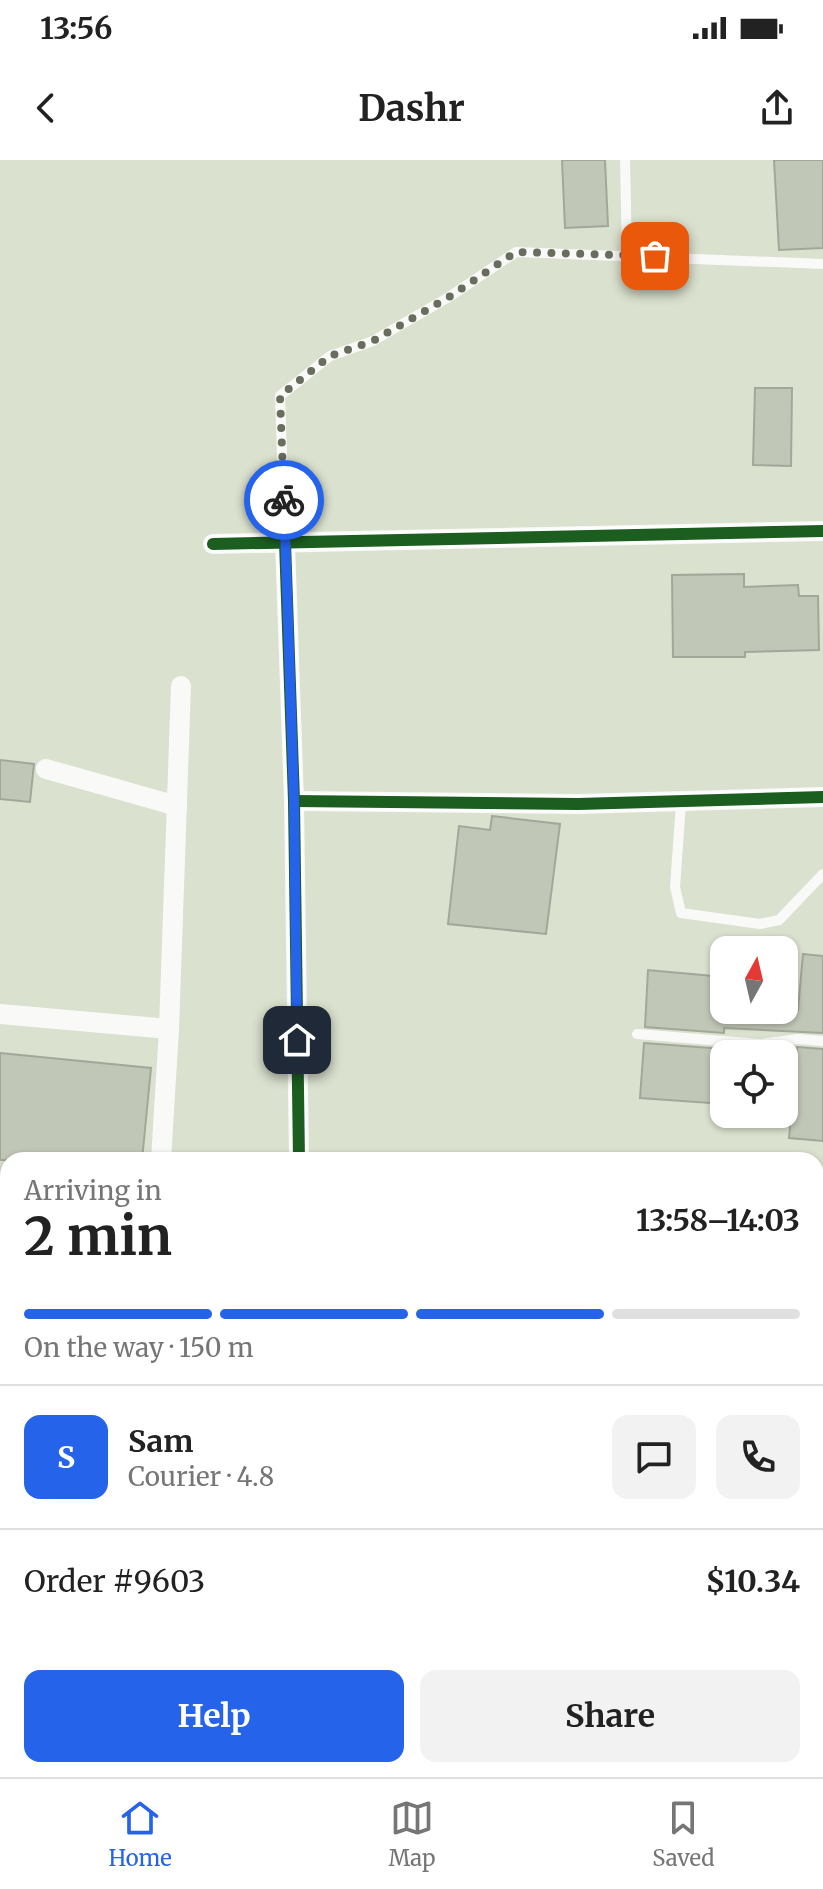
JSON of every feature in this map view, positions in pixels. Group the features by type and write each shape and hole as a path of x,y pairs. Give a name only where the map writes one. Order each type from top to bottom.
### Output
{"street":[{"path":"213,544 823,531"},
{"path":"285,542 294,801 299,1152"},
{"path":"161,1152 181,686"},
{"path":"46,769 177,806"},
{"path":"294,801 681,803 823,797"},
{"path":"0,1014 169,1029"}],"lane":[{"path":"625,160 627,255"},
{"path":"285,542 280,396 330,356 373,341 449,297 516,252 823,264"},
{"path":"681,803 675,887 681,913 760,924 779,920 823,874"},
{"path":"637,1034 760,1044 798,1039 823,1041"}],"building":[{"path":"562,160 605,160 608,226 565,228"},
{"path":"774,160 823,160 823,248 779,250"},
{"path":"755,388 792,388 791,466 753,465"},
{"path":"744,574 744,587 798,585 799,596 818,596 819,650 745,652 745,657 673,657 672,575"},
{"path":"0,760 34,764 30,802 0,799"},
{"path":"492,816 560,824 546,934 448,924 459,826 490,830"},
{"path":"803,954 823,956 823,1033 724,1028 724,1033 645,1027 648,970 710,976 710,1024 798,1024"},
{"path":"644,1043 710,1048 710,1103 640,1098"},
{"path":"798,1047 823,1049 823,1141 789,1138 790,1128 798,1128"},
{"path":"0,1053 151,1068 143,1152 0,1152"}],"cycle path":[{"path":"213,544 823,531"},
{"path":"285,542 294,801 299,1152"},
{"path":"294,801 578,804 823,797"}],"way so far":[{"path":"284,500 280,396 330,356 373,341 449,297 516,252 655,256"}],"route":[{"path":"284,500 294,801 297,1040"}]}
